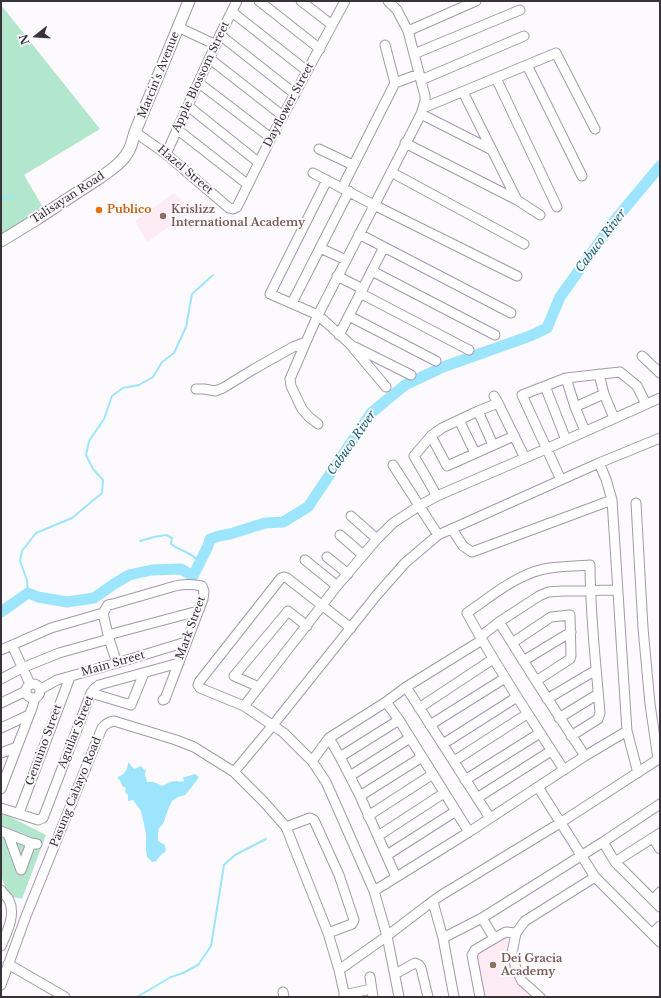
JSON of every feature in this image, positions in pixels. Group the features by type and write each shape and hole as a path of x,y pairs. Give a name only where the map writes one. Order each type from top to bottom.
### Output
{"main road":[{"name":"Marcin's Avenue","path":"129,150 189,1"},
{"name":"Talisayan Road","path":"1,241 110,171 129,150"}],"street":[{"name":"Apple Blossom Street","path":"166,154 237,1"},
{"path":"259,1 320,48"},
{"path":"301,1 332,25"},
{"path":"318,424 308,417 302,409 291,386 290,380 318,314 422,111 425,101 408,31 397,10 388,1"},
{"path":"408,31 476,1"},
{"name":"Dayflower Street","path":"233,209 237,207 270,138 344,2"},
{"path":"414,54 520,10"},
{"path":"232,12 307,71"},
{"path":"178,27 216,45"},
{"path":"220,35 295,94"},
{"path":"395,83 420,77 524,36"},
{"path":"292,303 320,248 346,190 353,165 395,83 385,45"},
{"path":"422,111 556,53 595,129"},
{"path":"210,59 283,116"},
{"path":"527,65 582,176"},
{"path":"496,78 557,207"},
{"path":"199,83 270,138"},
{"path":"463,92 517,200"},
{"path":"188,106 258,162"},
{"path":"422,111 492,150"},
{"path":"178,130 247,184"},
{"name":"Hazel Street","path":"135,132 166,154 229,208 233,209"},
{"path":"405,143 517,200 540,215"},
{"path":"318,148 353,165"},
{"path":"390,172 524,244"},
{"path":"313,173 517,276"},
{"path":"327,180 270,294 318,314 350,344 386,387"},
{"path":"359,234 511,313"},
{"path":"320,248 346,260"},
{"path":"339,335 384,248"},
{"path":"372,271 495,335"},
{"path":"338,276 362,291 469,350"},
{"path":"349,316 436,361"},
{"path":"196,389 215,391 223,388 293,347 306,342"},
{"path":"350,344 411,375"},
{"path":"642,356 660,373"},
{"path":"561,480 522,395 566,378 620,372 637,386 646,404"},
{"path":"599,374 604,394 614,418"},
{"path":"566,378 575,407 585,431"},
{"path":"545,386 566,440"},
{"path":"575,407 604,394"},
{"path":"244,706 363,555 393,523 437,496 660,398"},
{"path":"437,496 414,456 431,436 442,428 478,411 496,400 525,458"},
{"path":"478,411 493,445"},
{"path":"459,420 475,453"},
{"path":"431,436 447,466 514,436"},
{"path":"234,772 376,596 406,563 438,535 599,463 660,438"},
{"path":"599,463 606,479 612,500 627,731 638,772"},
{"path":"393,465 438,535"},
{"path":"452,529 463,546 472,552 612,500"},
{"path":"339,970 421,910 460,884 560,823 659,759 650,704 643,628 636,503"},
{"path":"351,516 377,539"},
{"path":"340,535 363,555"},
{"path":"327,557 348,574"},
{"path":"305,560 338,586"},
{"path":"564,770 493,659 467,613 527,574 545,569 590,565 590,591 600,713 598,719 571,736"},
{"path":"351,628 287,578 283,577 198,682 198,685 200,688 244,706 284,733 312,761 326,782 374,891 387,936 399,997"},
{"name":"Mark Street","path":"103,613 108,606 113,604 182,584 202,586 204,591 203,599 165,699 163,700"},
{"path":"312,761 329,738 481,639 499,622 539,596 548,592 617,590"},
{"path":"259,687 234,676 288,611 307,626"},
{"path":"1,679 22,668 59,653 108,637 198,612"},
{"path":"1,650 51,628 103,613 108,637 117,664"},
{"path":"512,643 551,618 570,615 570,659 536,681"},
{"path":"499,622 559,718 585,756"},
{"path":"523,661 571,632"},
{"name":"Main Street","path":"1,789 32,708 34,698 39,696 41,688 57,680 117,664 186,642"},
{"path":"12,645 22,668 28,688 28,696 34,698"},
{"path":"419,708 493,659"},
{"name":"Aguilar Street","path":"1,808 38,820 43,818 91,693 94,689 100,685 179,663"},
{"path":"547,698 596,670"},
{"path":"91,693 131,705 144,673"},
{"name":"Genuino Street","path":"19,813 70,677"},
{"path":"430,726 505,678"},
{"path":"1,703 28,688 33,683 38,684 41,688"},
{"path":"406,687 490,818"},
{"path":"559,718 598,694"},
{"path":"443,744 517,697"},
{"path":"386,702 399,720 469,832"},
{"path":"454,761 527,714"},
{"path":"1,728 29,715"},
{"path":"340,757 399,720"},
{"name":"Pasung Cabayo Road","path":"1,985 26,916 99,735 105,724 114,721 194,747 234,772 286,827 328,933 339,970 344,996"},
{"path":"374,891 469,832 585,756 627,731"},
{"path":"466,780 540,733"},
{"path":"329,738 360,796 396,877"},
{"path":"350,776 410,738"},
{"path":"1,753 17,747"},
{"path":"477,798 551,751"},
{"path":"360,796 422,757"},
{"path":"368,816 433,774"},
{"path":"538,787 595,877 660,942"},
{"path":"378,836 444,793"},
{"path":"443,938 482,918 603,842 660,804"},
{"path":"387,855 456,811"},
{"path":"286,827 310,818 314,820 339,875 354,920 352,924 328,933"},
{"path":"5,833 34,844 21,870 5,833"},
{"path":"615,862 656,836 660,849"},
{"path":"603,842 615,862 660,907"},
{"path":"540,997 522,981 516,969 512,953 516,933 525,921 595,877"},
{"path":"1,892 9,901 12,913 8,931 1,946"},
{"path":"653,900 660,892"},
{"path":"433,902 443,938 454,997"},
{"path":"482,918 494,938"},
{"path":"652,934 660,926"},
{"path":"480,997 472,955 475,950 506,932 516,933"},
{"path":"395,974 415,963 419,965 428,997"},
{"path":"8,964 65,997"},
{"path":"344,996 372,993 370,977"}],"shaded area":[{"name":"Krislizz International Academy","path":"174,193 192,211 147,242 135,221"},
{"name":"Dei Gracia Academy","path":"507,934 514,977 533,997 482,997 472,952"}],"green space":[{"path":"1,5 100,129 24,175 44,209 1,237"},
{"path":"1,812 46,835 22,899 9,896 1,876"}],"water":[{"path":"128,762 134,769 141,766 144,770 146,769 145,774 147,782 155,782 162,786 173,781 184,781 183,777 193,774 199,777 185,795 172,801 158,833 158,841 165,845 166,851 156,861 152,862 147,857 146,834 141,811 133,800 128,801 128,795 125,792 126,788 122,786 120,780 118,779 118,777 126,771"}],"waterway":[{"name":"Cabuco River","path":"1,612 28,593 38,597 67,602 94,598 129,575 152,570 181,569 193,576 210,539 265,523 283,522 308,507 371,413 405,385 443,367 530,336 547,328 560,297 615,220 660,166"},
{"path":"1,199 13,196"},
{"path":"28,593 27,580 20,561 22,551 36,533 72,518 102,493 103,480 93,469 86,455 89,441 104,419 112,396 123,388 139,385 153,377 162,362 174,353 186,327 192,294 213,275"},
{"path":"140,541 166,535 172,538 171,544 196,558 197,563 195,571"},
{"path":"137,997 171,977 183,973 198,965 211,946 224,865 235,855 266,839"}],"place":[{"name":"Publico","path":"99,210"},
{"name":"Krislizz International Academy","path":"163,216"},
{"name":"Dei Gracia Academy","path":"493,965"}]}
